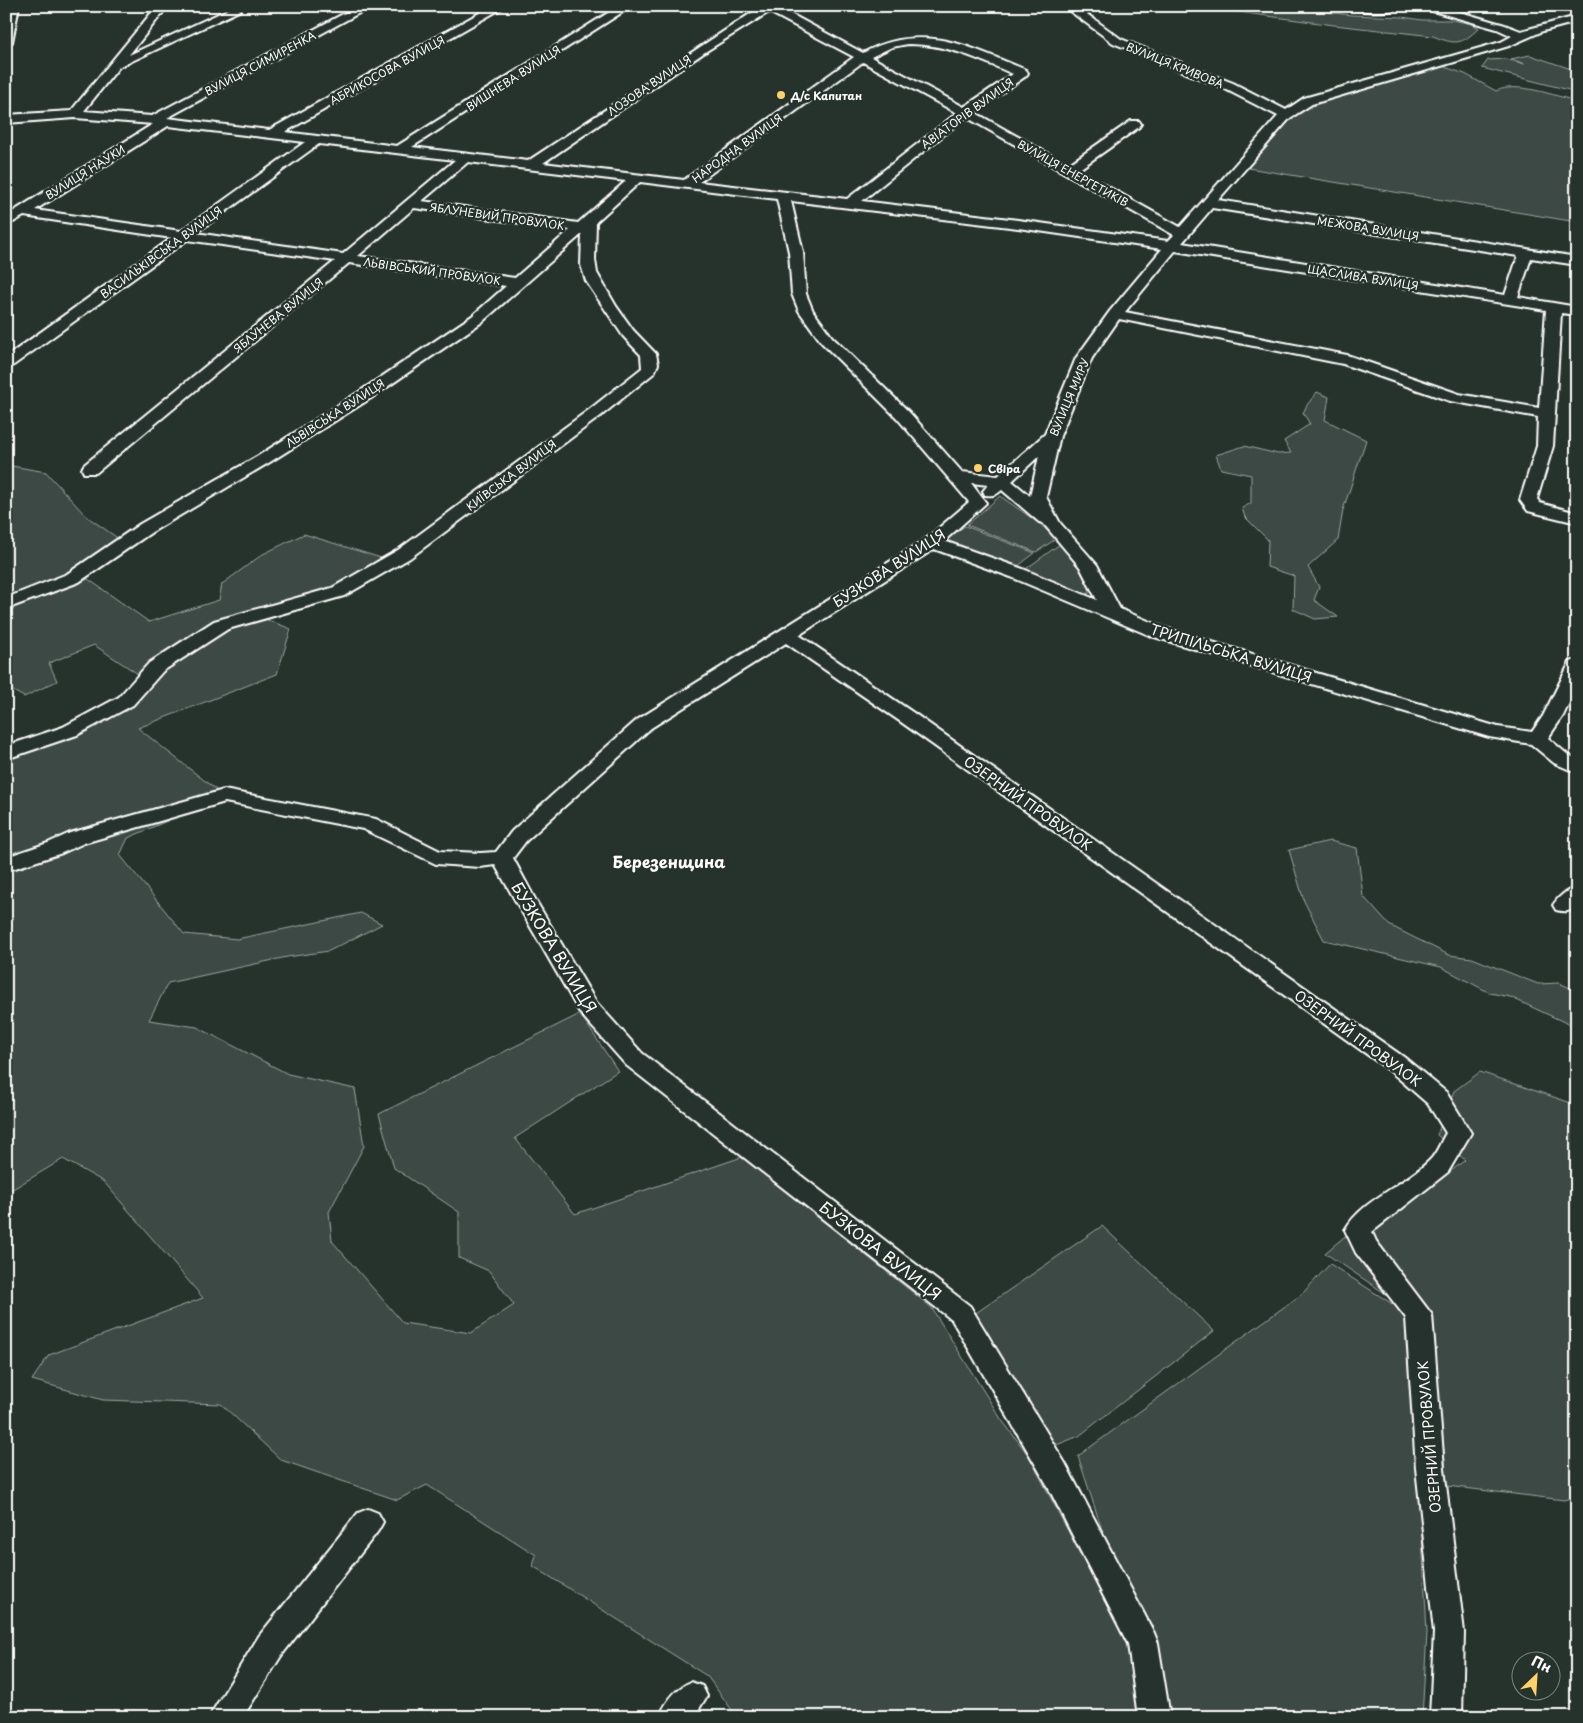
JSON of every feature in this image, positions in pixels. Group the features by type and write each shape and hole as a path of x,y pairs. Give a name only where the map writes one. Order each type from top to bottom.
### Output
{"street":[{"path":"6,42 14,6"},
{"path":"75,114 163,6"},
{"name":"ВУЛИЦЯ СИМИРЕНКА","path":"159,121 367,6"},
{"name":"АБРИКОСОВА ВУЛИЦЯ","path":"272,134 501,6"},
{"name":"ВИШНЕВА ВУЛИЦЯ","path":"399,150 627,6"},
{"name":"ВУЛИЦЯ КРИВОВА","path":"1068,6 1117,41 1229,86 1286,115"},
{"path":"1354,6 1373,8 1397,6"},
{"path":"1426,6 1441,9 1456,16 1501,27 1520,35"},
{"name":"ВУЛИЦЯ ЕНЕРГЕТИКІВ","path":"768,7 965,112 1068,171 1177,240"},
{"name":"ЛОЗОВА ВУЛИЦЯ","path":"530,166 768,7"},
{"path":"115,67 235,10"},
{"path":"1177,240 1286,115 1308,101 1505,44 1520,35 1542,27 1577,19"},
{"name":"АВІАТОРІВ ВУЛИЦЯ","path":"850,204 965,112 1022,73 977,55 925,40 906,40 891,43 861,58"},
{"name":"НАРОДНА ВУЛИЦЯ","path":"686,185 861,58"},
{"name":"ЩАСЛИВА ВУЛИЦЯ","path":"6,119 75,114 159,121 783,197 1177,240 1577,312"},
{"name":"ВУЛИЦЯ НАУКИ","path":"6,222 159,121"},
{"path":"1068,171 1135,124"},
{"name":"ВАСИЛЬКІВСЬКА ВУЛИЦЯ","path":"6,364 316,140"},
{"name":"ЯБЛУНЕВА ВУЛИЦЯ","path":"90,469 347,258 465,158"},
{"name":"ЛЬВІВСЬКА ВУЛИЦЯ","path":"6,604 74,578 146,528 273,453 477,319 636,179"},
{"path":"783,197 796,252 799,294 806,310 827,340 903,415 958,477 978,503"},
{"name":"МЕЖОВА ВУЛИЦЯ","path":"1209,203 1577,261"},
{"name":"ЯБЛУНЕВИЙ ПРОВУЛОК","path":"412,204 585,225"},
{"name":"ЛЬВІВСЬКИЙ ПРОВУЛОК","path":"22,212 516,283"},
{"name":"КИЇВСЬКА ВУЛИЦЯ","path":"6,753 70,731 126,701 156,667 221,625 338,592 404,554 596,412 649,370 652,364 651,357 629,334 600,293 588,267 585,225"},
{"name":"ВУЛИЦЯ МИРУ","path":"1112,612 1088,565 1052,524 1038,497 1052,436 1084,358 1115,314 1177,240"},
{"path":"1510,301 1526,253"},
{"path":"1554,308 1545,446 1528,500 1534,508 1577,518"},
{"path":"1115,314 1347,360 1456,398 1546,414"},
{"name":"БУЗКОВА ВУЛИЦЯ","path":"1052,436 932,543 644,724 519,836 502,858 525,901 588,1007 634,1059 961,1313 1055,1472 1143,1643 1154,1717"},
{"path":"958,477 1002,481 1052,524"},
{"name":"ТРИПІЛЬСЬКА ВУЛИЦЯ","path":"932,543 1017,573 1158,632 1496,733 1537,739"},
{"name":"ОЗЕРНИЙ ПРОВУЛОК","path":"785,634 908,718 1397,1064 1437,1098 1459,1134 1439,1166 1358,1230 1365,1246 1419,1315 1430,1468 1449,1632 1446,1717"},
{"path":"1577,666 1553,716 1537,739 1561,759 1577,767"},
{"path":"6,864 55,848 76,838 224,796 369,824 436,857 480,860 502,858"},
{"path":"225,1717 270,1646 368,1522"}],"shaded area":[{"path":"1194,6 1281,6 1351,15 1452,20 1472,24 1479,28 1467,38 1453,42 1433,36"},
{"path":"1530,55 1577,71 1577,92 1482,68 1488,60 1506,59 1525,64 1511,59"},
{"path":"1442,66 1465,74 1496,91 1505,88 1525,88 1577,101 1577,222 1248,168 1293,117 1315,103"},
{"path":"1317,392 1329,397 1325,420 1366,440 1343,510 1338,540 1308,567 1319,587 1314,600 1338,617 1315,619 1293,609 1294,576 1267,567 1268,540 1245,517 1242,508 1251,503 1251,475 1221,469 1216,455 1244,446 1278,454 1291,453 1284,441 1310,424 1303,413"},
{"path":"6,465 46,472 86,516 119,539 67,576 6,599"},
{"path":"1000,496 1040,524 1056,539 1036,552 967,525"},
{"path":"965,526 1035,553 1014,569 944,541"},
{"path":"304,534 381,558 348,581 255,615 291,629 277,674 138,728 224,796 128,838 120,855 184,934 237,939 361,913 382,924 329,951 287,957 168,983 149,1020 197,1027 288,1074 355,1089 364,1146 329,1212 332,1241 403,1323 471,1333 514,1305 489,1271 459,1258 459,1212 394,1168 379,1114 580,1014 618,1071 515,1138 575,1214 742,1157 931,1307 1001,1419 1029,1456 1127,1644 1144,1717 737,1717 707,1676 533,1566 536,1555 427,1485 397,1500 281,1460 221,1404 103,1400 32,1380 49,1355 203,1298 104,1182 63,1159 6,1193 6,757 140,696 138,674 94,645 49,663 57,681 24,697 6,687 6,610 88,579 149,622 219,600 222,584 263,554"},
{"path":"1060,544 1073,556 1091,592 1084,595 1023,571"},
{"path":"1330,841 1357,848 1363,896 1389,925 1449,955 1472,958 1538,984 1559,983 1577,991 1577,1028 1510,997 1490,993 1441,967 1324,940 1304,901 1289,850"},
{"path":"1480,1072 1577,1105 1577,1496 1564,1500 1447,1486 1432,1321 1408,1309 1325,1253 1344,1237 1377,1230 1465,1160 1437,1135 1454,1091"},
{"path":"1102,1226 1214,1331 1079,1436 1049,1448 973,1315"},
{"path":"1330,1264 1411,1316 1427,1633 1422,1717 1163,1717 1078,1456 1302,1294"}],"place":[{"name":"Д/с Капитан","path":"781,95"},
{"name":"Свіра","path":"978,468"}],"district":[{"name":"Березенщина","path":"669,861"}]}
